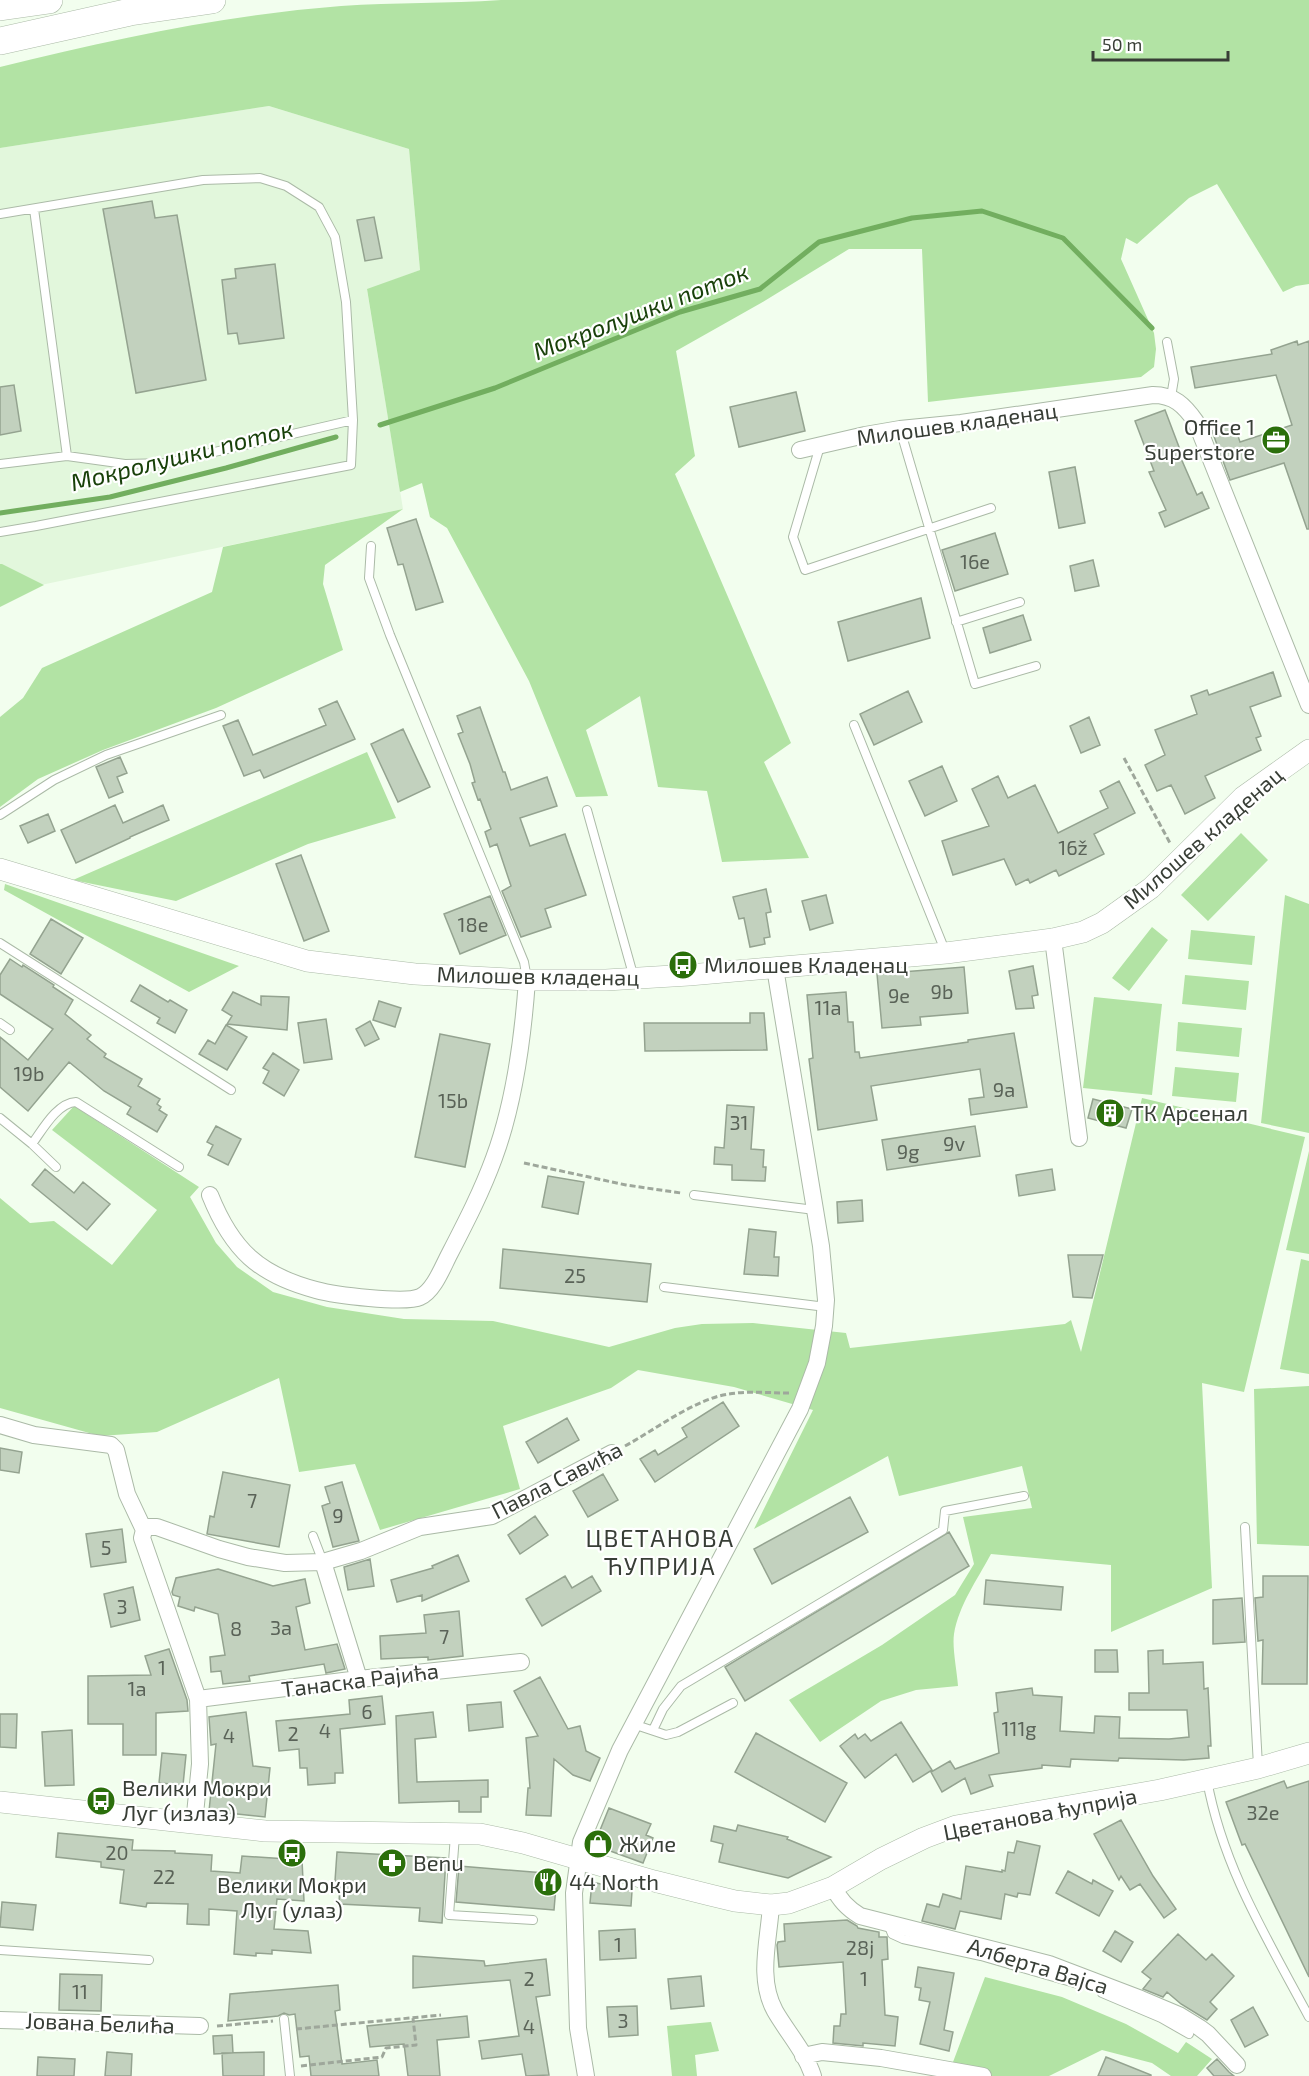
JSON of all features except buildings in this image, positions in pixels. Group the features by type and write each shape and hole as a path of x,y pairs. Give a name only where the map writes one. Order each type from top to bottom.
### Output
{"highway":[{"path":"0,7 49,0"},
{"path":"0,41 130,12 212,0"}],"street":[{"name":"Милошев кладенац","path":"800,450 900,429 985,420 1153,396 1171,397"},
{"path":"1171,397 1182,404 1196,422 1309,705"},
{"name":"Милошев кладенац","path":"0,869 319,963 443,976 584,981 946,953 1053,939 1083,932 1102,923 1151,888 1243,797 1309,750"},
{"path":"1053,939 1079,1138"},
{"path":"586,2076 578,2028 574,1893 582,1842 609,1772 777,1454 805,1396 817,1363 826,1307 821,1246 775,968"},
{"path":"210,1195 221,1222 235,1243 252,1261 278,1277 320,1291 384,1298 421,1297 432,1285 445,1263 481,1191 495,1156 512,1090 527,980"},
{"path":"0,1425 34,1435 111,1445 116,1450 127,1494 144,1530 142,1538 198,1700 200,1764 194,1824"},
{"name":"Павла Савића","path":"144,1530 147,1527 156,1527 219,1549 258,1559 285,1563 323,1562 362,1551 420,1527 492,1516 612,1453"},
{"path":"323,1562 359,1679"},
{"name":"Танаска Рајића","path":"198,1700 359,1679 521,1662"},
{"name":"Цветанова ћуприја","path":"0,1802 194,1824 290,1832 456,1832 492,1836 710,1895 735,1901 771,1905 789,1903 833,1887 881,1859 948,1828 971,1822 1160,1790 1258,1768 1309,1753"},
{"name":"Алберта Вајса","path":"833,1887 841,1901 860,1916 1049,1964 1179,2015 1208,2034 1237,2065"},
{"path":"771,1905 765,1953 766,1984 774,2010 813,2076"},
{"name":"Јована Белића","path":"0,2019 204,2024"},
{"path":"802,2056 822,2052 881,2058 983,2076"}],"lane":[{"path":"0,214 203,180 260,178 286,186 319,207 335,237 346,302 353,420 351,465 0,532"},
{"path":"34,209 67,456"},
{"path":"1167,342 1174,379 1171,397"},
{"path":"0,464 67,456 125,464 167,464 353,420"},
{"path":"900,429 975,684 1036,666"},
{"path":"820,446 793,537 805,570 991,508"},
{"path":"371,546 369,578 390,635 524,962 527,980"},
{"path":"956,622 1020,602"},
{"path":"0,815 54,780 106,755 221,715"},
{"path":"854,725 946,953"},
{"path":"587,810 634,978"},
{"path":"0,943 231,1090"},
{"path":"0,1023 10,1030"},
{"path":"32,1143 61,1108 68,1102 76,1102 179,1167"},
{"path":"0,1118 32,1143 56,1167"},
{"path":"694,1195 815,1210"},
{"path":"664,1287 826,1307"},
{"path":"653,1730 663,1709 681,1686 943,1530 945,1510 1024,1496"},
{"path":"1245,1527 1258,1768"},
{"path":"313,1536 323,1562"},
{"path":"633,1724 666,1735 678,1732 733,1703"},
{"path":"1207,1780 1214,1816 1228,1858 1249,1905 1309,2017"},
{"path":"456,1832 449,1915 533,1920"},
{"path":"888,1924 892,1934 903,1940 968,1953 1075,1982 1139,2008 1189,2034"},
{"path":"0,1950 149,1960"},
{"path":"284,2019 290,2072"}],"path":[{"path":"1124,758 1179,860"},
{"path":"524,1163 626,1185 694,1195"},
{"name":"Павла Савића","path":"612,1453 686,1410 720,1396 745,1392 792,1393 805,1396"},
{"path":"285,2030 441,2015"},
{"path":"290,2072 382,2057 386,2048 416,2044 413,2018"},
{"path":"204,2024 218,2026 284,2019"}],"shaded area":[{"path":"269,106 409,149 420,270 367,290 403,509 41,585 0,564 0,148"}],"green space":[{"path":"501,0 1309,0 1309,284 1296,286 1283,292 1217,184 1189,198 1137,244 1126,238 1121,259 1154,333 1156,349 1154,367 1141,377 928,402 922,249 849,249 761,303 676,351 695,456 675,474 791,743 764,762 809,858 722,862 707,791 658,787 640,696 586,730 608,796 576,797 529,681 447,528 430,517 422,483 400,492 367,289 420,270 409,149 269,106 0,148 0,67 127,38 255,15 341,6"},
{"path":"403,509 325,565 323,584 343,650 216,708 103,750 38,779 0,807 0,717 23,698 42,668 212,592 223,547"},
{"path":"0,564 2,564 44,585 0,607"},
{"path":"367,752 396,818 308,844 176,901 73,880"},
{"path":"1241,833 1268,860 1208,921 1181,895"},
{"path":"5,884 239,966 189,992 4,890"},
{"path":"1285,895 1309,904 1309,1133 1261,1123"},
{"path":"1152,927 1168,940 1129,991 1112,978"},
{"path":"1191,930 1255,936 1252,965 1188,959"},
{"path":"1185,975 1249,981 1246,1010 1182,1004"},
{"path":"1094,997 1162,1004 1152,1095 1083,1088"},
{"path":"1178,1022 1242,1028 1239,1057 1176,1051"},
{"path":"1175,1067 1239,1073 1236,1102 1172,1096"},
{"path":"1142,1098 1305,1137 1244,1392 1202,1383 1212,1588 1111,1632 1111,1565 991,1554 969,1593 956,1623 954,1646 958,1686 916,1690 881,1701 820,1742 789,1700 882,1645 955,1595 974,1564 963,1517 1032,1508 1022,1466 899,1496 888,1456 754,1529 813,1410 734,1387 638,1370 611,1388 503,1426 520,1489 380,1530 355,1464 299,1472 279,1378 157,1432 100,1436 0,1408 0,1198 30,1223 54,1221 112,1265 157,1210 52,1130 74,1106 199,1187 190,1197 216,1243 237,1267 273,1292 327,1307 404,1319 493,1321 609,1347 675,1328 702,1324 753,1323 846,1333 850,1348 1065,1324 1071,1320 1081,1352"},
{"path":"1309,1151 1309,1254 1286,1250"},
{"path":"1301,1259 1309,1261 1309,1374 1280,1369"},
{"path":"1309,1386 1309,1546 1257,1544 1254,1389"},
{"path":"985,1977 1062,1997 1126,2024 1178,2053 1186,2042 1212,2059 1197,2076 1171,2076 1152,2063 1102,2050 1049,2076 985,2076 950,2070"},
{"path":"711,2022 719,2051 695,2055 697,2076 672,2076 667,2026"}],"waterway":[{"name":"Мокролушки поток","path":"380,425 495,388 680,312 760,289 819,242 912,218 982,211 1063,238 1152,328"},
{"name":"Мокролушки поток","path":"0,513 110,497 336,437"}],"place":[{"name":"Office 1 Superstore","path":"1276,440"},
{"name":"Милошев Кладенац","path":"683,965"},
{"name":"ТК Арсенал","path":"1110,1113"},
{"name":"Велики Мокри Луг (излаз)","path":"101,1801"},
{"name":"Жиле","path":"598,1844"},
{"name":"Велики Мокри Луг (улаз)","path":"292,1853"},
{"name":"Benu","path":"392,1863"},
{"name":"44 North","path":"548,1882"}],"district":[{"name":"ЦВЕТАНОВА ЋУПРИЈА","path":"660,1553"}]}
